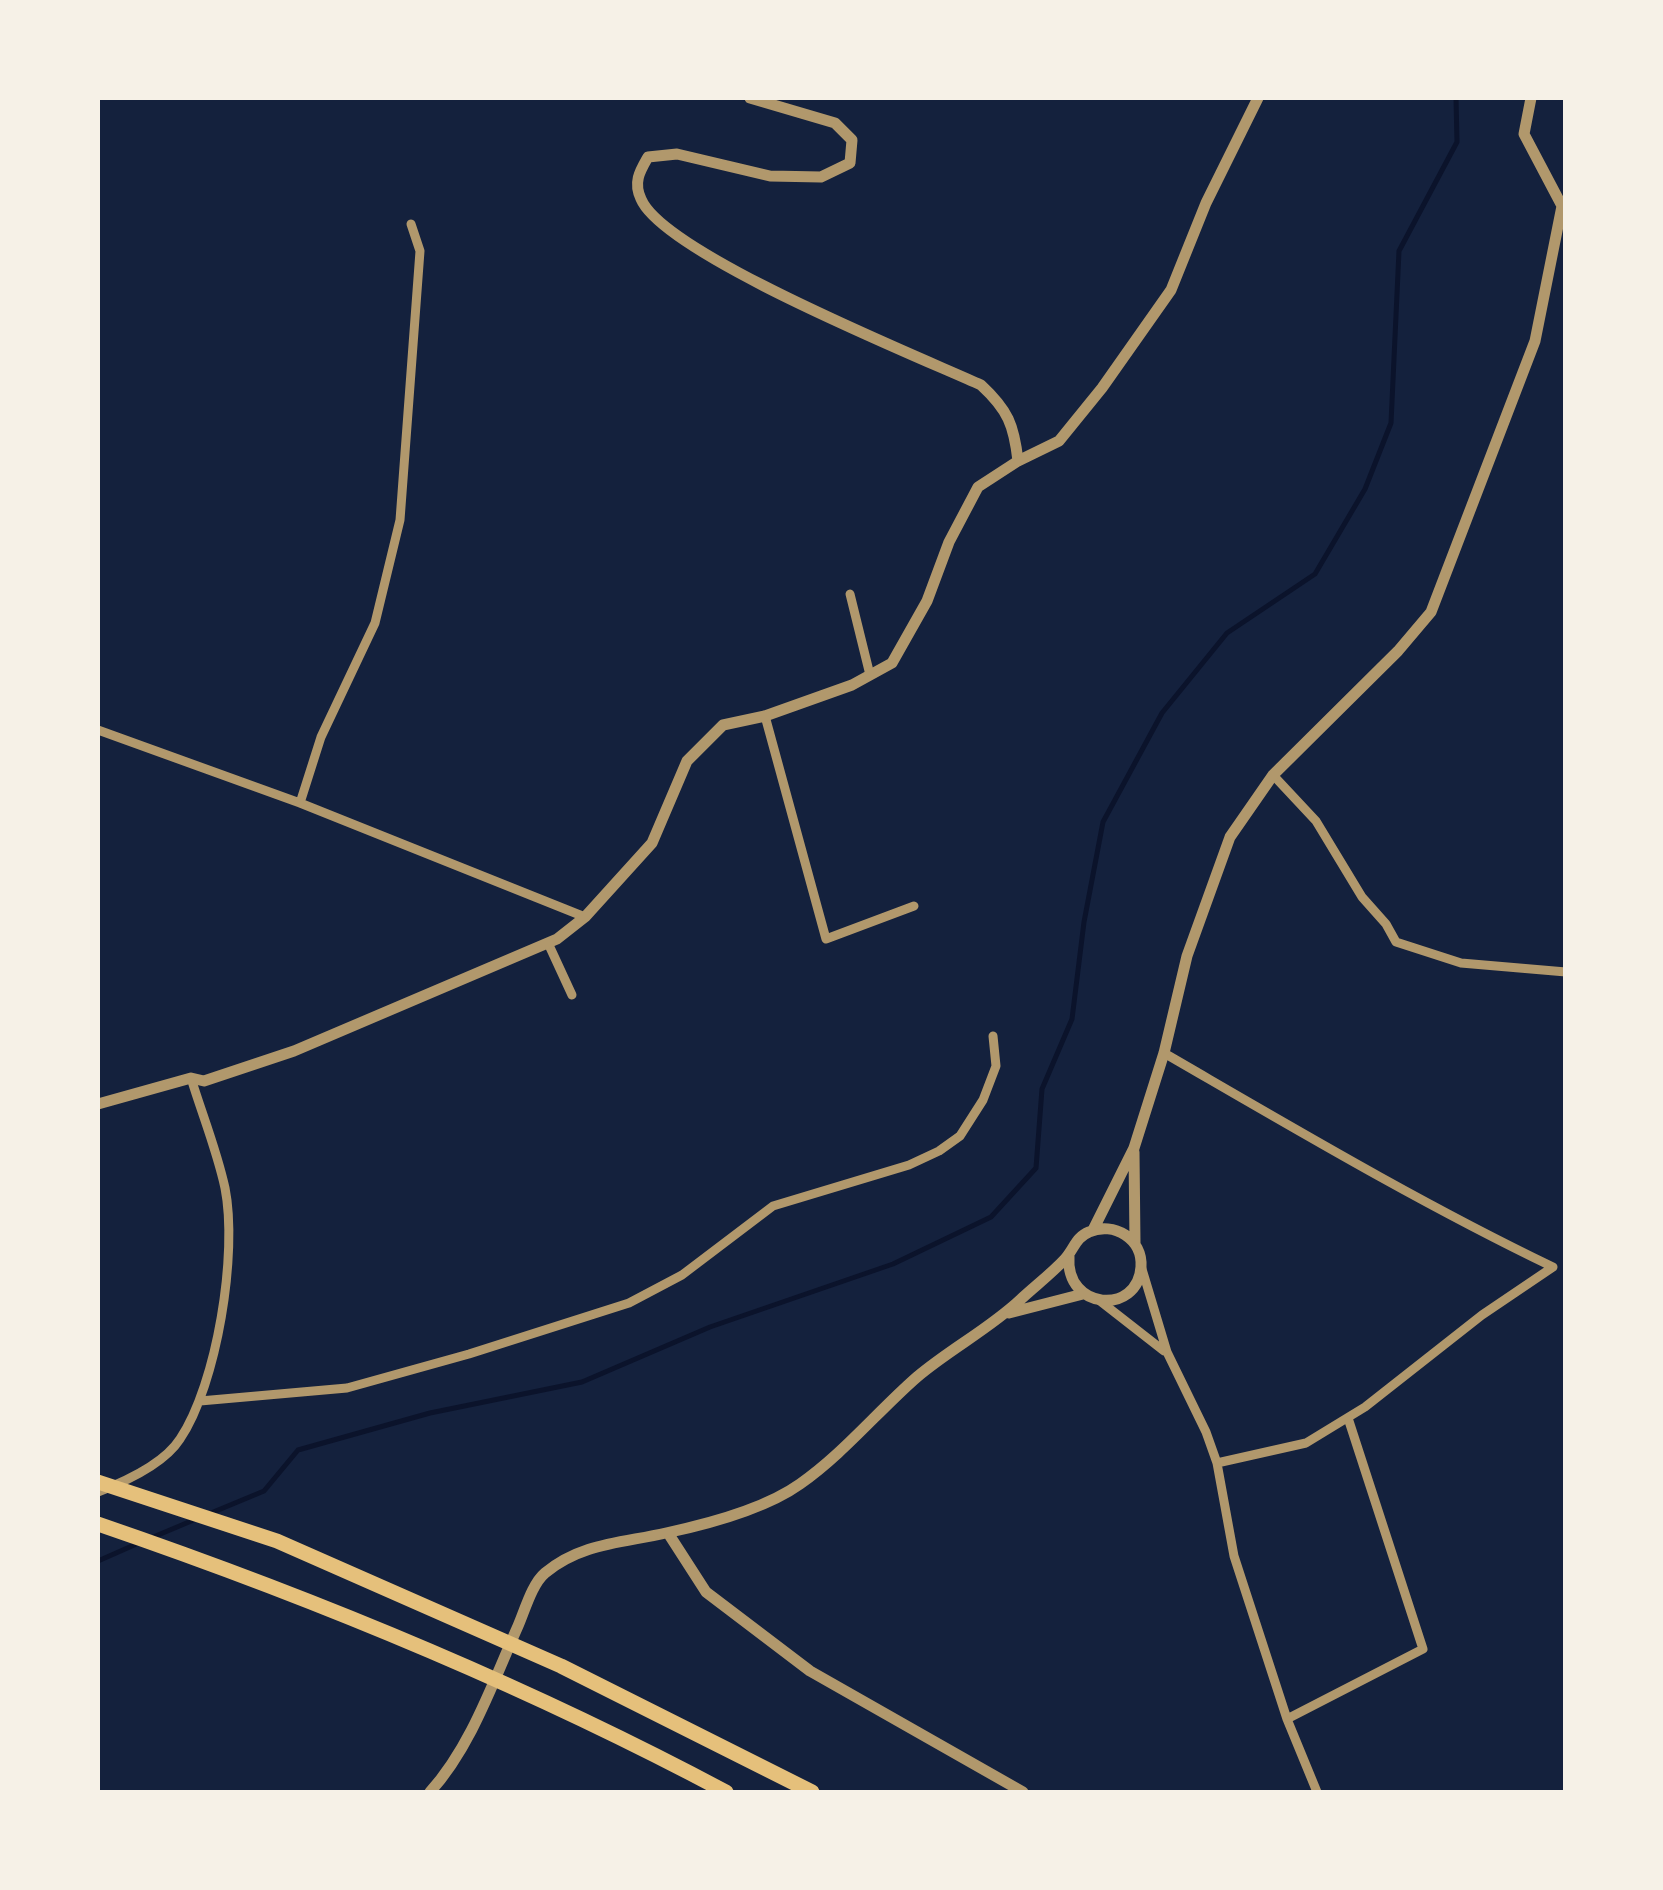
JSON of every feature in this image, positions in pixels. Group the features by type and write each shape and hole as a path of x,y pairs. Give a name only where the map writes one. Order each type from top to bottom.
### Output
{"highway":[{"path":"98,1482 276,1541 561,1666 812,1792"},
{"path":"98,1524 234,1571 540,1700 726,1792"}],"street":[{"path":"750,98 835,124 852,140 850,164 821,177 770,176 677,154 648,157 637,177 641,201 674,236 746,277 981,385 1000,402 1014,428 1018,461"},
{"path":"98,1104 190,1078 204,1081 294,1051 548,943 585,917 652,843 687,761 722,725 765,716 852,685 892,664 927,601 948,542 978,488 1018,461 1058,441 1102,388 1171,290 1206,203 1258,98"},
{"path":"430,1792 466,1739 541,1576 570,1555 762,1506 799,1484 920,1374 1005,1314 1092,1230 1134,1148 1164,1053 1187,956 1230,836 1273,775 1398,652 1431,612 1535,340 1564,207 1524,134 1531,98"},
{"path":"300,802 321,737 375,623 400,520 420,251 411,224"},
{"path":"850,594 870,675"},
{"path":"765,716 826,939 914,906"},
{"path":"98,730 300,802 585,917"},
{"path":"1273,775 1316,820 1362,898 1386,924 1396,942 1460,963 1566,972"},
{"path":"548,943 572,995"},
{"path":"200,1401 346,1388 629,1303 682,1275 773,1206 909,1165 939,1152 960,1136 983,1100 996,1066 993,1036"},
{"path":"1164,1053 1489,1236 1553,1267 1348,1418 1306,1443 1216,1463"},
{"path":"98,1492 130,1480 178,1442 200,1401 219,1325 228,1257 225,1189 190,1078"},
{"path":"1134,1148 1135,1244 1141,1266 1166,1352 1206,1432 1234,1556 1288,1720 1317,1792"},
{"path":"1092,1230 1116,1230 1135,1244"},
{"path":"1069,1256 1071,1280 1084,1294 1100,1301 1166,1352"},
{"path":"1100,1301 1124,1296 1139,1278 1141,1266"},
{"path":"1005,1314 1084,1294"},
{"path":"1288,1720 1423,1649 1348,1418"},
{"path":"668,1533 706,1592 810,1671 1023,1792"}],"waterway":[{"path":"211,1513 264,1491 298,1450 430,1413 582,1382 710,1327 893,1264 991,1217 1036,1168 1042,1089 1072,1019 1084,922 1103,822 1162,713 1227,633 1315,574 1365,489 1391,423 1399,251 1457,142 1456,98"},
{"path":"151,1538 196,1519"},
{"path":"98,1561 141,1542"}]}
